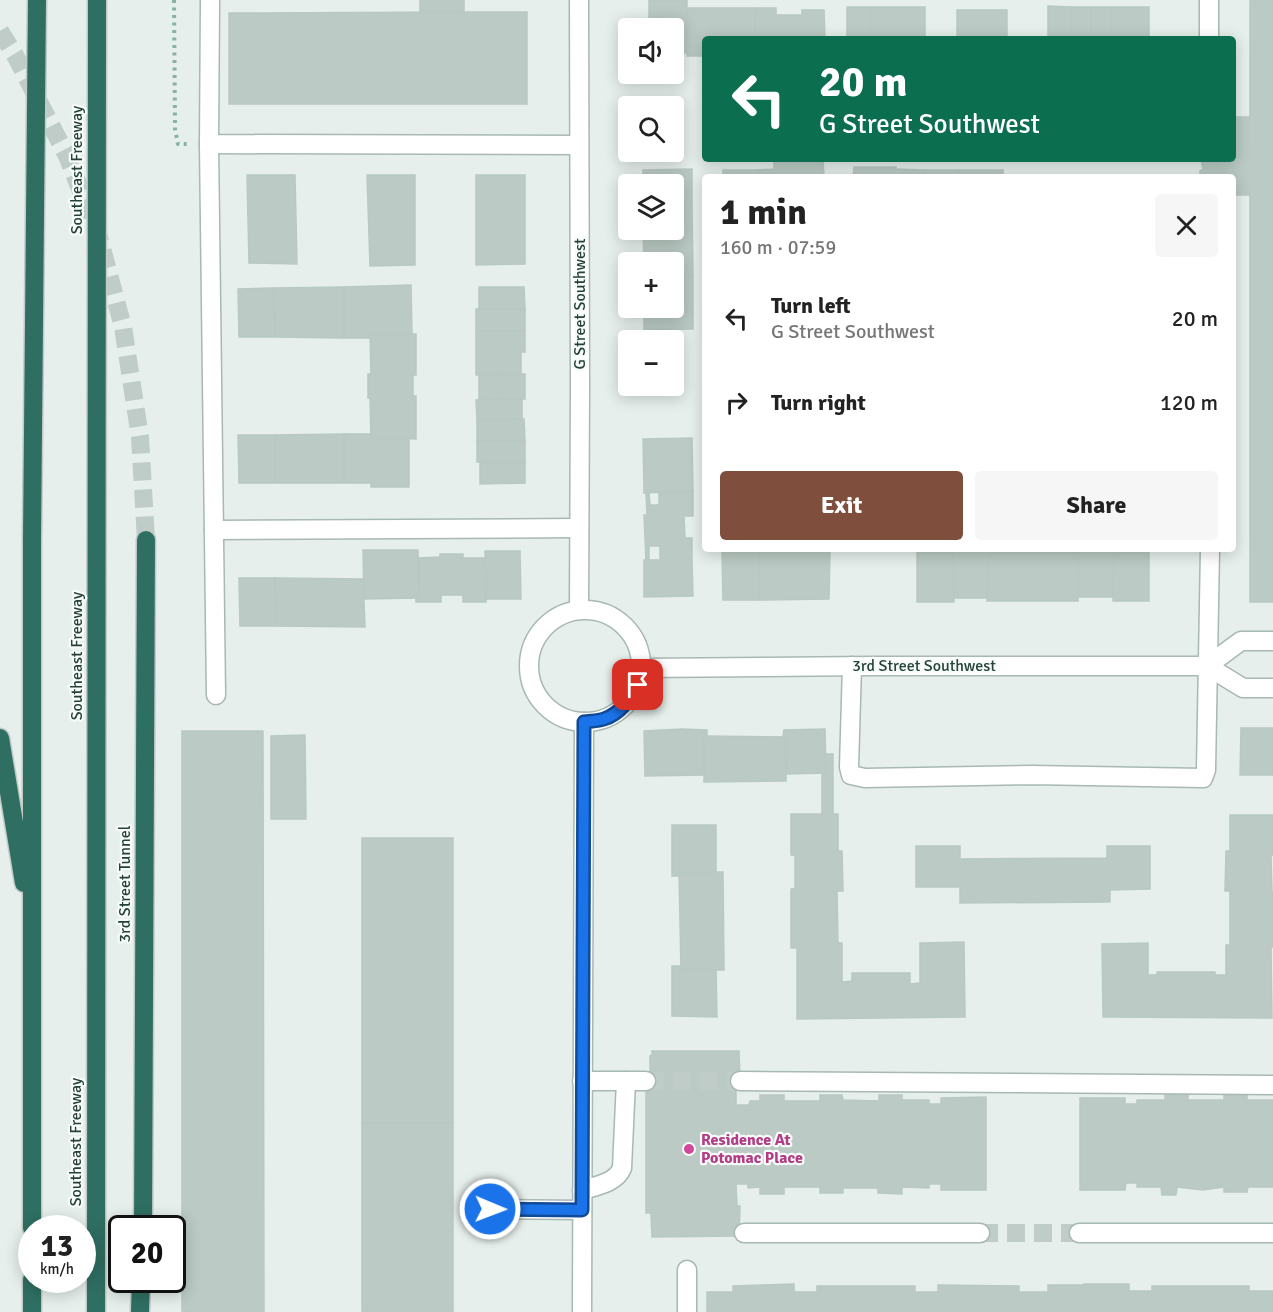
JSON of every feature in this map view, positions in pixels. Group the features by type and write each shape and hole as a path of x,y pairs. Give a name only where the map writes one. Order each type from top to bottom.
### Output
{"highway":[{"path":"32,1215 32,540 37,0"},
{"name":"Southeast Freeway","path":"96,1312 97,0"},
{"name":"3rd Street Tunnel","path":"142,1215 146,540"},
{"path":"0,738 32,935"},
{"path":"32,1293 32,1312"},
{"path":"140,1312 141,1293"}],"street":[{"path":"210,0 209,144 216,695"},
{"name":"G Street Southwest","path":"579,0 579,609"},
{"path":"1209,0 1209,36"},
{"path":"209,144 579,146"},
{"path":"214,530 579,528"},
{"path":"852,666 849,767 851,775 865,778 1031,775 1203,778 1206,770 1210,552"},
{"path":"579,609 602,612 619,620 631,633 639,650 642,668 638,685 630,699 618,711 603,719 584,722 569,720 553,712 540,700 532,684 528,667 531,649 539,633 551,621 567,612 579,609"},
{"path":"1207,666 1241,641 1273,641"},
{"path":"1207,666 1243,688 1273,688"},
{"name":"3rd Street Southwest","path":"642,668 1207,666"},
{"path":"582,1312 584,722"},
{"path":"582,1081 646,1081"},
{"path":"582,1190 614,1179 620,1174 626,1081"},
{"path":"740,1081 1273,1085"},
{"path":"490,1209 582,1210"},
{"path":"744,1233 980,1233"},
{"path":"1079,1233 1273,1233"},
{"path":"687,1270 687,1312"}],"path":[{"path":"174,0 175,129 178,144 209,144"}],"building":[{"path":"420,0 464,0 464,12 420,13"},
{"path":"649,0 687,0 687,53 684,53 684,18 649,18"},
{"path":"1250,0 1273,0 1273,602 1250,602 1250,195 1236,195 1236,174 1200,174 1203,169 1202,162 1236,162 1236,117 1250,117"},
{"path":"1048,6 1071,7 1071,36 1048,36"},
{"path":"847,7 870,7 870,36 847,36"},
{"path":"870,7 925,7 925,36 870,36"},
{"path":"1071,7 1091,7 1091,36 1071,36"},
{"path":"1091,7 1111,7 1112,36 1091,36"},
{"path":"1111,7 1149,7 1149,36 1112,36"},
{"path":"687,8 755,8 755,36 702,36 702,56 687,56"},
{"path":"755,8 776,8 776,15 802,15 802,10 824,10 825,36 755,36"},
{"path":"957,10 1007,10 1007,36 957,36"},
{"path":"527,12 527,104 229,104 229,13"},
{"path":"774,162 823,162 824,174 758,174 758,170 774,169"},
{"path":"854,167 924,170 924,174 853,174"},
{"path":"692,169 692,203 684,203 684,174 643,174 643,170"},
{"path":"723,170 758,170 758,174 723,174"},
{"path":"924,170 958,170 958,174 924,174"},
{"path":"958,170 1003,170 1003,174 958,174"},
{"path":"247,175 295,175 297,264 249,263"},
{"path":"367,175 415,175 415,265 370,266"},
{"path":"476,175 525,175 525,264 476,265"},
{"path":"684,203 692,203 693,276 684,276 684,252 644,252 643,240 684,240"},
{"path":"684,276 693,276 693,329 644,330 644,318 684,318"},
{"path":"411,285 412,334 370,334 370,338 344,338 344,287"},
{"path":"344,287 344,338 275,337 274,288"},
{"path":"479,287 524,287 525,309 479,309"},
{"path":"274,288 275,337 239,337 238,289"},
{"path":"476,309 525,309 525,331 476,331"},
{"path":"476,331 525,331 525,352 476,352"},
{"path":"370,334 416,334 416,375 413,375 413,396 416,396 416,439 371,438 370,398 368,398 368,374 371,374"},
{"path":"476,352 521,352 521,374 476,375"},
{"path":"525,374 525,399 479,399 479,375"},
{"path":"522,399 522,420 477,420 476,400"},
{"path":"524,419 525,441 477,441 477,420"},
{"path":"344,434 371,434 371,438 409,439 409,487 371,487 371,483 344,483"},
{"path":"344,434 344,483 275,483 275,435"},
{"path":"238,435 275,435 275,483 239,483"},
{"path":"692,438 693,491 644,493 643,439"},
{"path":"477,441 525,441 525,462 477,462"},
{"path":"480,462 525,462 525,483 480,484"},
{"path":"693,491 693,516 684,516 685,538 692,538 692,560 660,560 660,546 649,546 649,560 646,560 644,515 647,515 646,493 649,493 650,505 659,505 659,493"},
{"path":"363,550 418,550 419,598 364,599"},
{"path":"485,551 520,551 521,599 486,599"},
{"path":"722,552 759,552 759,600 723,600"},
{"path":"759,552 830,552 829,599 759,600"},
{"path":"917,552 953,552 954,602 917,602"},
{"path":"953,552 990,552 987,598 954,598"},
{"path":"990,552 1078,552 1078,601 987,601"},
{"path":"1078,552 1114,552 1113,597 1078,597"},
{"path":"1114,552 1149,552 1149,601 1113,601"},
{"path":"440,554 463,554 463,558 485,558 486,602 463,602 463,595 441,595 441,602 416,602 416,598 419,598 419,558 440,557"},
{"path":"644,560 692,560 693,596 644,597"},
{"path":"239,578 275,578 276,626 240,626"},
{"path":"275,578 363,579 365,627 276,626"},
{"path":"1241,728 1273,728 1273,775 1240,775"},
{"path":"825,729 826,773 787,774 784,730"},
{"path":"707,730 707,736 704,736 703,775 645,776 644,731"},
{"path":"182,731 263,731 264,1312 182,1312 182,1293 186,1293 186,1215 182,1215"},
{"path":"305,735 306,819 271,819 271,736"},
{"path":"704,736 786,737 786,781 704,782"},
{"path":"825,754 833,754 833,814 838,814 838,851 842,851 843,891 837,891 838,943 842,943 842,982 852,981 852,973 910,973 910,984 920,983 920,943 964,942 965,1017 797,1019 797,948 791,948 791,889 795,889 795,855 791,855 791,814 822,814 822,774 826,773"},
{"path":"1230,815 1273,815 1273,855 1271,855 1272,1018 1103,1017 1102,944 1148,943 1148,975 1157,975 1157,972 1215,972 1215,975 1226,975 1226,945 1230,945 1230,891 1225,891 1226,851 1230,851"},
{"path":"672,825 716,825 716,873 679,873 679,876 672,876"},
{"path":"362,838 453,838 453,1123 362,1123"},
{"path":"916,846 960,846 960,859 1107,858 1107,846 1150,846 1150,889 1110,890 1110,902 960,903 960,887 916,887"},
{"path":"723,872 724,970 681,970 679,873"},
{"path":"672,966 680,966 681,970 716,970 717,1017 672,1016"},
{"path":"652,1051 739,1051 740,1081 736,1081 736,1105 749,1105 750,1101 760,1101 760,1095 784,1095 784,1101 820,1101 820,1095 842,1095 843,1100 879,1101 879,1095 902,1095 902,1100 929,1100 929,1104 941,1104 941,1098 986,1097 986,1190 941,1190 941,1184 929,1184 929,1188 902,1187 902,1194 878,1193 878,1188 843,1188 843,1193 820,1193 820,1187 784,1187 784,1194 760,1194 760,1187 748,1188 748,1184 736,1184 737,1206 740,1206 739,1236 652,1237 651,1213 646,1213 646,1075 650,1075"},
{"path":"1165,1095 1188,1095 1188,1100 1224,1100 1224,1095 1247,1095 1247,1100 1273,1100 1273,1187 1248,1187 1247,1192 1224,1192 1224,1187 1203,1190 1177,1187 1176,1195 1162,1195 1161,1187 1137,1187 1137,1183 1126,1183 1125,1190 1080,1190 1080,1098 1125,1098 1125,1104 1137,1104 1137,1100 1165,1100"},
{"path":"362,1123 453,1123 453,1312 362,1312"},
{"path":"794,1284 794,1292 817,1292 817,1286 915,1286 915,1292 938,1292 938,1285 1019,1286 1019,1292 1048,1292 1048,1285 1129,1284 1129,1291 1152,1291 1152,1286 1249,1286 1249,1291 1273,1291 1273,1312 707,1312 707,1292 733,1292 733,1286"}],"tunnel":[{"path":"0,31 16,57 67,156 99,237 123,327 140,437 146,540"},
{"path":"646,1081 740,1081"},
{"path":"980,1233 1079,1233"}],"place":[{"name":"Residence At Potomac Place","path":"689,1149"}],"route":[{"path":"490,1209 582,1210 584,722 603,719 618,711 630,699 638,685"}]}
